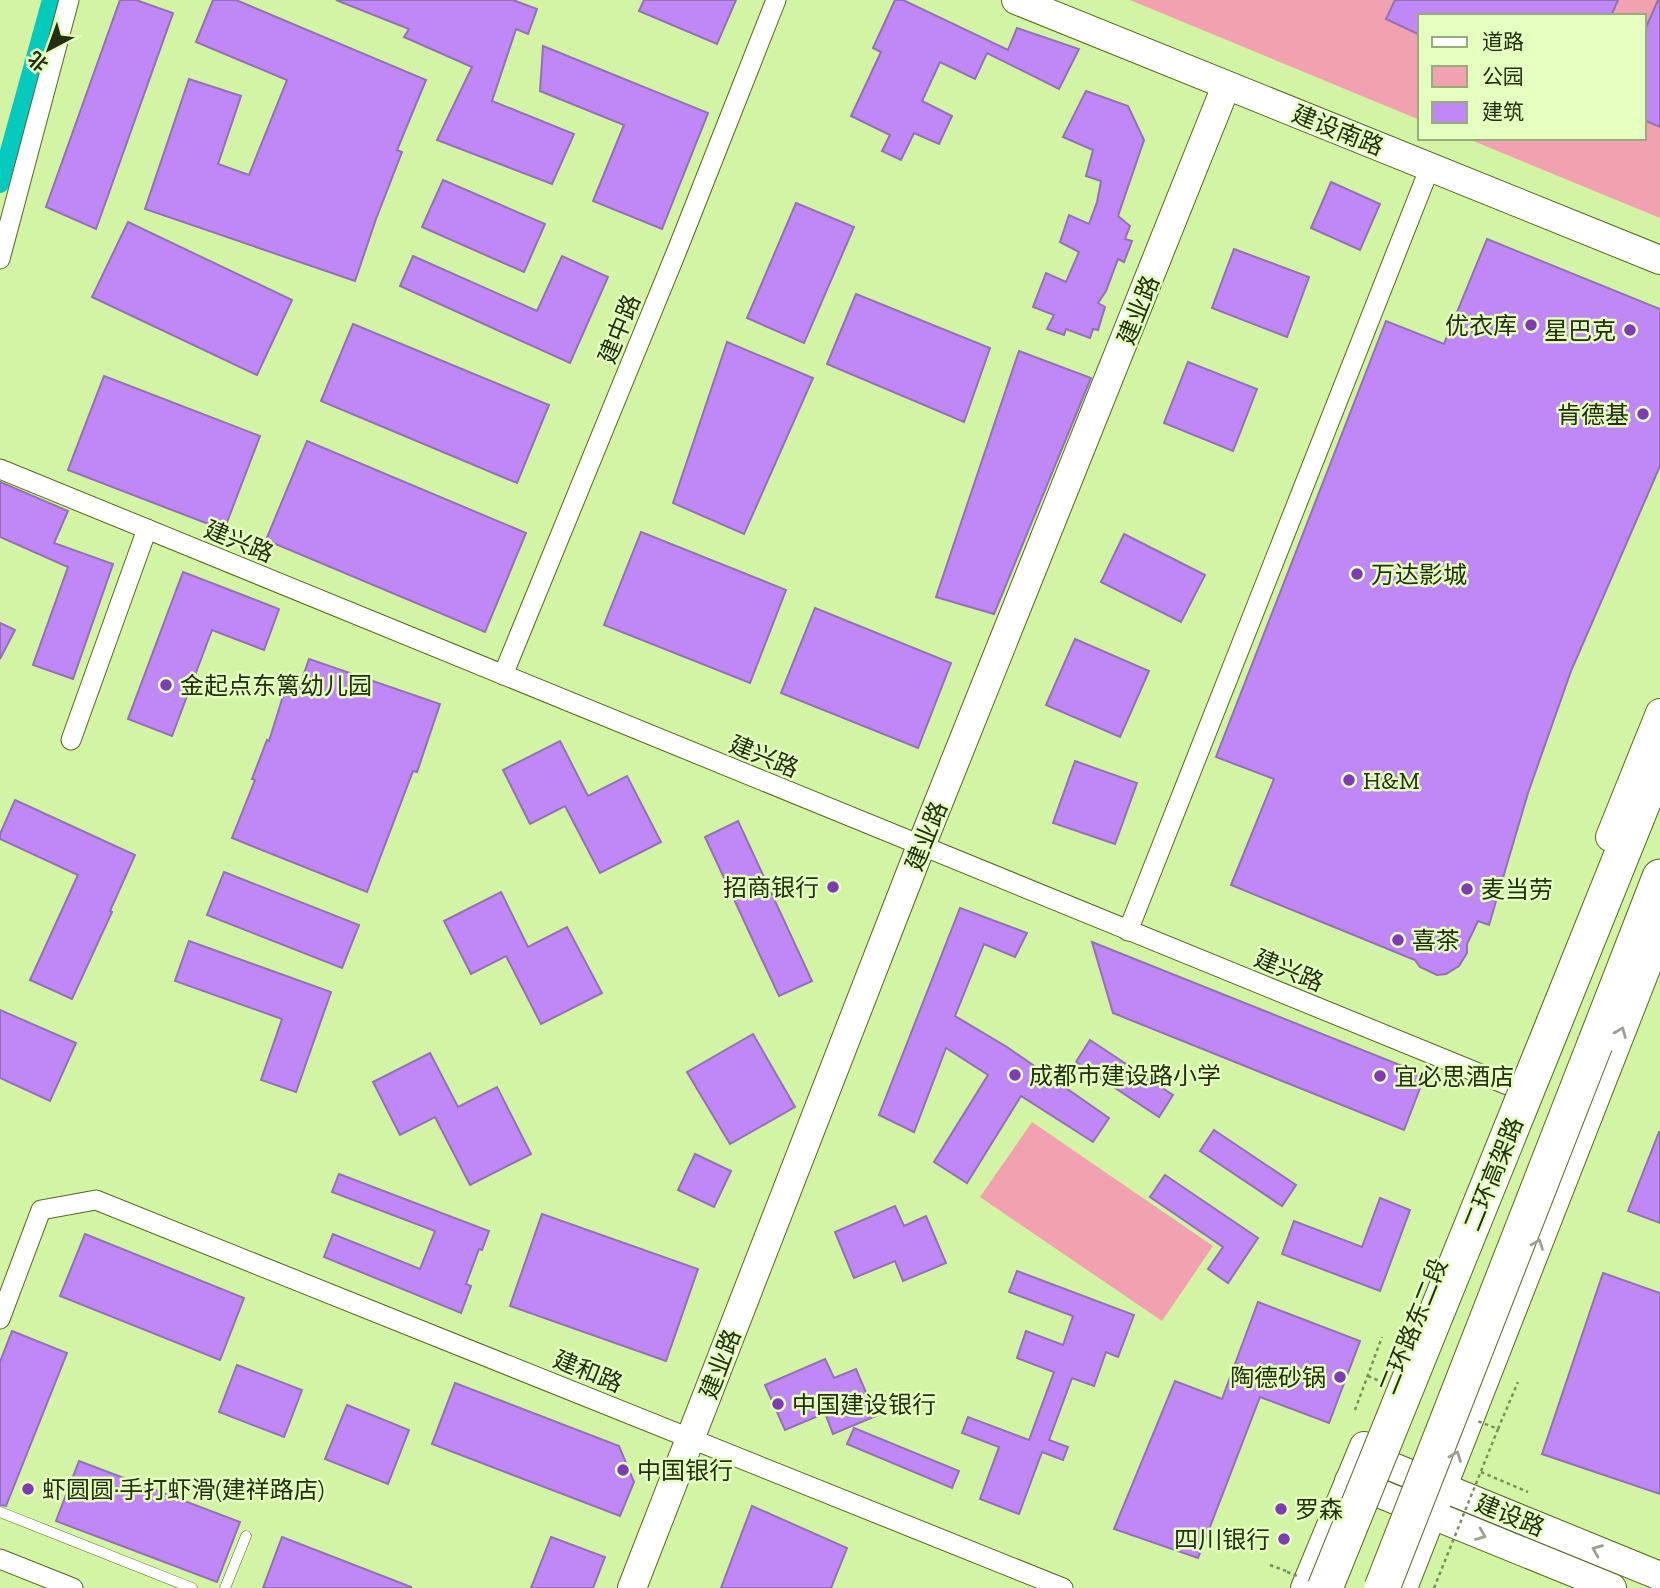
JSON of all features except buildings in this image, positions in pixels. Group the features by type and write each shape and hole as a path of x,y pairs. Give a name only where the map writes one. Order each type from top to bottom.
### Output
{"highway":[{"name":"二环高架路","path":"1325,1588 1660,760"},
{"name":"二环高架路","path":"1382,1588 1660,877"}],"street":[{"path":"0,259 69,0"},
{"name":"建中路","path":"503,675 678,248 776,0"},
{"name":"建设南路","path":"1016,0 1049,6 1226,86 1660,260"},
{"name":"建业路","path":"632,1588 921,846 1226,86"},
{"path":"1128,931 1430,167"},
{"name":"建兴路","path":"0,469 1510,1086"},
{"path":"71,740 147,529"},
{"name":"二环路东二段","path":"1296,1580 1361,1454 1660,713"},
{"path":"1403,1588 1660,933"},
{"name":"建和路","path":"0,1319 41,1210 96,1200 1063,1588"},
{"name":"建设路","path":"1361,1454 1660,1576"},
{"name":"建设路","path":"1349,1481 1612,1588"},
{"path":"0,1559 73,1588"}],"lane":[{"path":"0,1512 192,1588"},
{"path":"225,1588 246,1536"}],"path":[{"path":"1355,1410 1382,1337"},
{"path":"1498,1429 1518,1382"},
{"path":"1481,1472 1528,1492"},
{"path":"1270,1565 1296,1580"}],"green space":[{"path":"1130,0 1660,0 1660,218 1471,140 1646,140 1646,14 1418,14 1418,119"},
{"path":"1032,1122 1213,1246 1162,1321 980,1197"}],"waterway":[{"path":"0,184 51,0"}],"place":[{"name":"优衣库","path":"1531,325"},
{"name":"星巴克","path":"1630,330"},
{"name":"肯德基","path":"1643,414"},
{"name":"万达影城","path":"1357,574"},
{"name":"金起点东篱幼儿园","path":"166,685"},
{"name":"H&M","path":"1349,780"},
{"name":"招商银行","path":"833,887"},
{"name":"麦当劳","path":"1467,889"},
{"name":"喜茶","path":"1398,940"},
{"name":"成都市建设路小学","path":"1015,1075"},
{"name":"宜必思酒店","path":"1380,1076"},
{"name":"陶德砂锅","path":"1340,1377"},
{"name":"中国建设银行","path":"778,1404"},
{"name":"中国银行","path":"623,1470"},
{"name":"虾圆圆·手打虾滑(建祥路店)","path":"28,1489"},
{"name":"罗森","path":"1281,1509"},
{"name":"四川银行","path":"1284,1539"}]}
